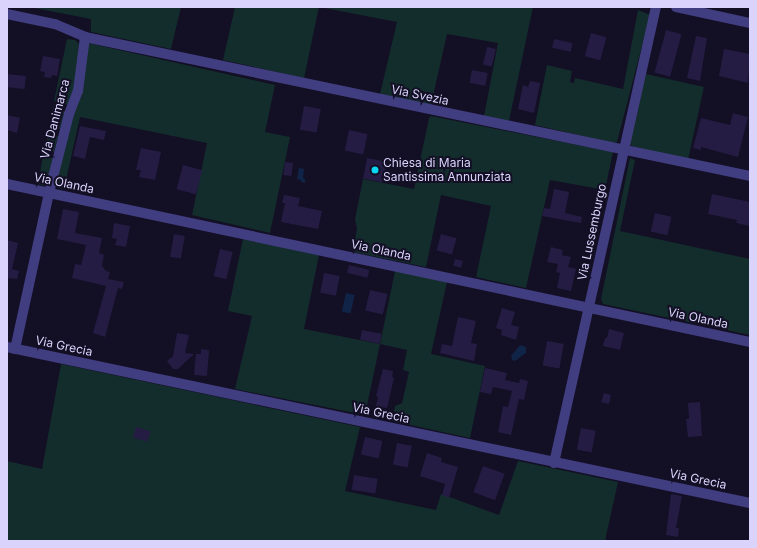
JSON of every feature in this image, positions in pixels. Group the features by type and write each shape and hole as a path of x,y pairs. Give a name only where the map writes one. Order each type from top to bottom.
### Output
{"street":[{"name":"Via Lussemburgo","path":"554,463 656,7"},
{"path":"676,7 750,23"},
{"name":"Via Svezia","path":"7,14 55,24 85,37 623,151 750,176"},
{"name":"Via Danimarca","path":"11,348 69,114 78,91 85,37"},
{"name":"Via Olanda","path":"7,184 750,342"},
{"name":"Via Grecia","path":"11,348 750,503"}],"green space":[{"path":"29,7 181,7 171,49 91,32 91,19"},
{"path":"235,7 319,7 304,78 223,60"},
{"path":"319,7 533,7 509,121 484,116 498,43 447,34 431,105 380,94 397,22"},
{"path":"638,10 650,15 617,142 613,143 535,125 547,65 572,71 570,82 574,83 575,78 623,89"},
{"path":"67,39 75,40 79,44 76,85 68,104 65,105 54,101"},
{"path":"88,43 275,85 265,132 290,137 270,233 192,215 207,143 80,117 64,189 58,188 56,185"},
{"path":"646,74 704,87 688,160 632,146 630,144 640,89"},
{"path":"53,107 65,111 60,129 49,127"},
{"path":"431,116 613,152 605,190 550,180 526,288 476,277 491,206 441,195 426,267 353,252 357,229 355,219 363,179 414,189 429,118"},
{"path":"48,133 58,136 54,152 45,150"},
{"path":"43,156 53,158 47,184 44,186 38,184"},
{"path":"630,158 635,160 620,231 750,259 750,335 603,304 601,299"},
{"path":"243,239 319,255 304,329 380,344 365,415 235,389 252,316 228,311"},
{"path":"395,271 447,282 431,354 485,366 470,438 392,421 395,406 402,403 409,372 403,370 407,350 380,344"},
{"path":"61,364 360,427 345,491 436,510 441,494 499,515 518,461 618,482 605,541 7,541 7,461 42,469"}],"water":[{"path":"299,168 304,169 303,178 305,179 305,183 297,179"},
{"path":"346,293 355,295 350,314 342,312"},
{"path":"520,345 526,347 526,353 515,361 512,360 511,356"}],"building":[{"path":"666,30 681,34 670,77 655,73"},
{"path":"591,33 606,37 600,60 585,56"},
{"path":"696,36 707,38 700,81 687,78"},
{"path":"554,39 573,43 571,52 552,48"},
{"path":"487,47 496,49 492,67 483,65"},
{"path":"724,49 750,54 748,83 719,76"},
{"path":"43,56 60,59 57,76 52,75 51,78 44,77 45,72 40,71"},
{"path":"472,70 488,73 485,86 470,83"},
{"path":"7,74 26,76 25,89 7,87"},
{"path":"530,81 540,83 534,113 518,109 523,85 528,87"},
{"path":"304,106 321,109 317,133 300,130"},
{"path":"733,113 748,117 738,157 701,147 701,150 693,148 701,118 730,125"},
{"path":"7,115 20,118 17,133 7,130"},
{"path":"80,126 106,131 104,140 90,137 85,159 73,156"},
{"path":"349,130 368,134 363,154 345,151"},
{"path":"141,148 161,152 155,180 139,177 141,170 136,170"},
{"name":"Chiesa di Maria Santissima Annunziata","path":"367,158 387,162 383,182 363,179"},
{"path":"285,162 293,163 291,176 283,175"},
{"path":"183,165 202,170 196,194 177,189"},
{"path":"554,189 569,192 565,213 582,217 581,223 542,216 544,208 550,209"},
{"path":"712,194 750,202 750,226 736,223 737,220 708,214"},
{"path":"284,195 300,198 298,206 322,211 318,229 281,222 285,203 282,203"},
{"path":"63,209 79,212 75,233 102,238 99,253 104,255 102,266 106,271 110,272 108,279 124,282 122,289 118,288 105,337 93,333 106,286 72,278 75,264 81,265 86,245 57,239"},
{"path":"655,213 672,217 667,235 651,232"},
{"path":"114,223 130,226 126,247 115,245 117,239 112,238"},
{"path":"174,234 185,236 181,259 170,257"},
{"path":"441,234 456,238 452,255 437,250"},
{"path":"7,240 18,243 12,269 19,271 17,279 7,278"},
{"path":"551,247 563,250 562,255 571,257 568,267 576,269 571,291 557,288 560,273 556,272 558,264 547,262"},
{"path":"220,249 233,252 226,279 214,276"},
{"path":"455,259 463,261 461,268 453,266"},
{"path":"349,265 369,270 367,278 347,273"},
{"path":"324,273 340,276 336,296 320,293"},
{"path":"370,290 388,294 383,315 365,310"},
{"path":"502,308 515,312 511,325 519,327 516,340 501,335 502,330 496,328"},
{"path":"458,317 476,321 471,343 477,344 474,361 440,353 442,344 452,346"},
{"path":"609,329 624,333 620,350 603,346"},
{"path":"362,330 382,334 380,344 360,340"},
{"path":"177,333 189,335 185,353 194,354 178,369 173,369 167,361 173,356"},
{"path":"547,341 564,344 559,369 543,366"},
{"path":"201,349 209,350 207,376 194,375 196,354 201,354"},
{"path":"485,368 507,373 505,380 519,383 520,379 528,381 524,400 519,399 511,435 498,432 503,406 508,407 512,391 493,387 491,394 480,392"},
{"path":"383,369 393,371 392,377 394,378 387,408 376,406 378,397 376,396"},
{"path":"604,393 611,395 609,404 601,402"},
{"path":"700,402 702,436 688,437 686,419 689,419 688,403"},
{"path":"136,427 150,431 147,442 133,438"},
{"path":"581,428 596,431 592,452 577,450"},
{"path":"365,437 383,441 378,459 361,455"},
{"path":"397,443 412,446 408,467 393,465"},
{"path":"427,453 442,458 441,462 458,467 449,498 442,495 445,484 420,476"},
{"path":"483,466 505,474 495,500 473,492"},
{"path":"354,475 378,479 375,494 352,490"},
{"path":"671,494 682,496 676,528 679,528 678,537 666,535"}],"place":[{"name":"Chiesa di Maria Santissima Annunziata","path":"375,170"}]}
